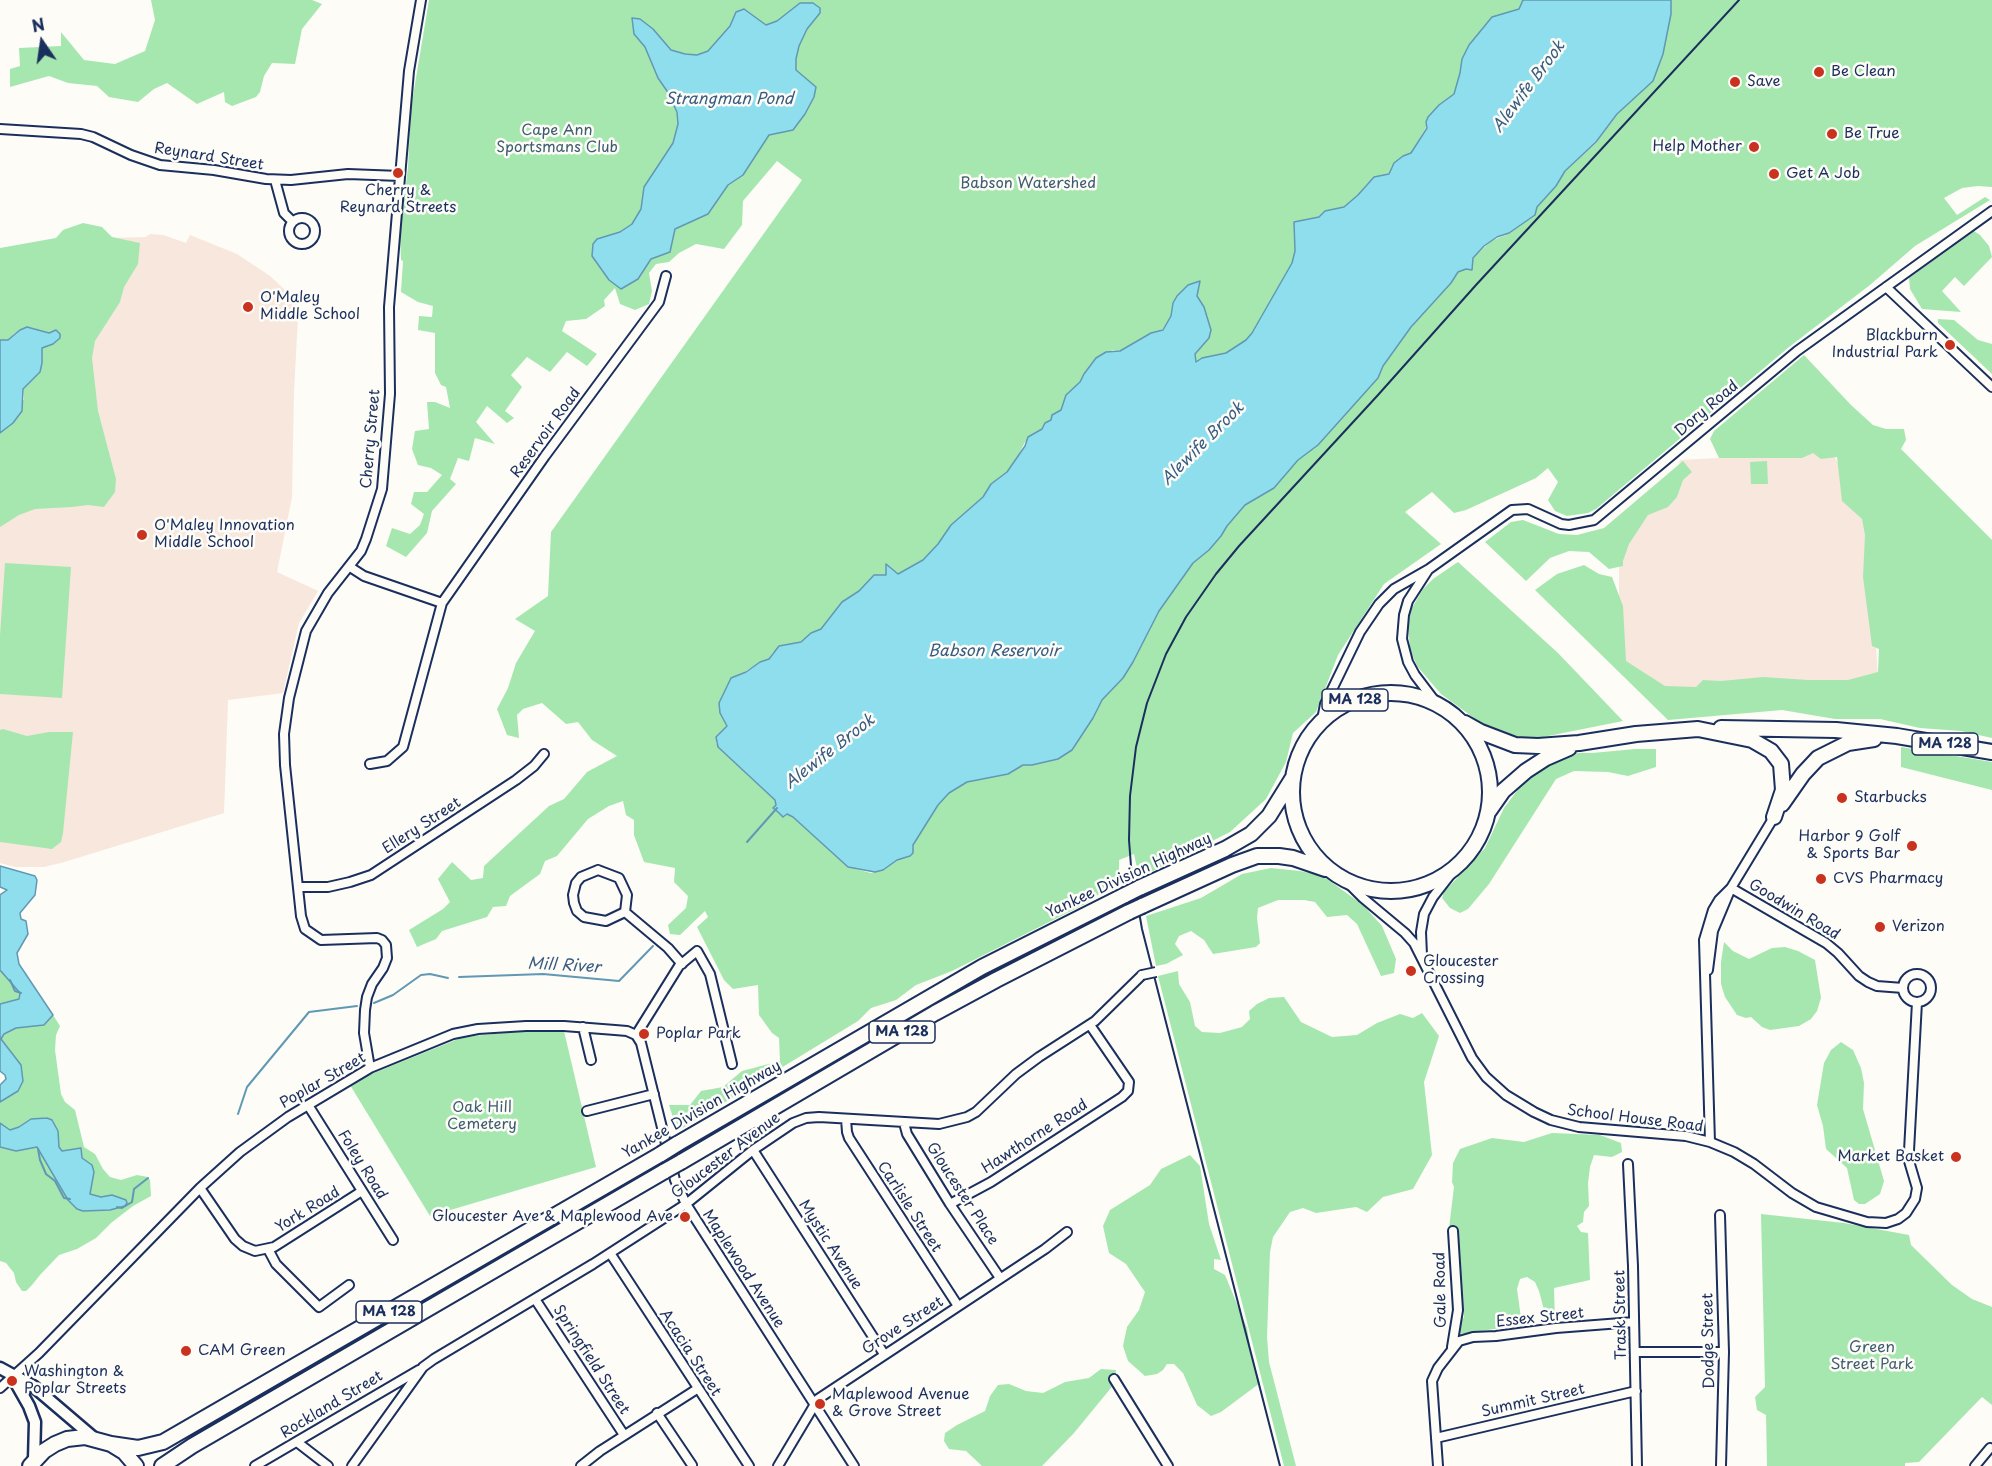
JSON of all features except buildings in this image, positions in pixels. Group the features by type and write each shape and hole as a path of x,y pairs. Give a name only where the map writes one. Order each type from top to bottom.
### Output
{"highway":[{"name":"MA 128","path":"1293,777 1300,752 1310,734 1322,720 1344,704 1373,694 1404,694 1437,704 1481,732 1515,745 1579,743 1636,734 1751,727 1897,736 1992,752"},
{"path":"1453,715 1470,732 1482,752 1489,783 1487,813"},
{"path":"1698,729 1752,740 1772,751 1781,764 1784,776 1783,790 1774,817"},
{"path":"1774,817 1803,774 1830,751 1848,744 1897,736"},
{"name":"MA 128","path":"162,1466 202,1440 945,1008 1136,909 1257,856 1293,858 1367,888 1402,890 1434,880 1461,861 1470,850 1480,833 1487,813 1503,791 1526,771 1546,758 1579,743"},
{"path":"1293,777 1293,808 1299,830 1309,848 1332,872"},
{"name":"Yankee Division Highway","path":"111,1444 138,1448 163,1442 961,979 1139,888 1225,849 1251,834 1269,816 1293,777"},
{"name":"MA 128","path":"32,1463 49,1447 67,1439 94,1438 111,1444"},
{"path":"111,1444 124,1452 136,1466"}],"main road":[{"path":"0,1368 33,1386 94,1438"},
{"path":"11,1375 29,1406 35,1422 32,1463"}],"street":[{"name":"Cherry Street","path":"370,1068 364,1033 365,1010 372,984 387,958 386,945 377,938 331,941 315,938 305,929 285,765 285,720 306,632 328,593 350,567 366,539 379,499 384,472 390,394 389,307 408,71 421,0"},
{"name":"Reynard Street","path":"0,129 81,134 160,165 214,170 275,180 348,174 400,176"},
{"name":"Reynard Street","path":"275,180 284,213 292,221"},
{"name":"Dory Road","path":"1322,720 1325,704 1367,618 1394,589 1429,569 1512,510 1528,509 1561,524 1569,525 1594,520 1797,351 1992,211"},
{"name":"Reservoir Road","path":"370,764 387,761 403,747 442,603 545,456 659,302 666,276"},
{"path":"1886,286 1992,387"},
{"path":"350,567 364,576 442,603"},
{"name":"Dory Road","path":"1429,569 1408,601 1402,639 1408,662 1437,704"},
{"name":"Ellery Street","path":"299,887 328,887 371,875 516,780 534,766 544,754"},
{"path":"1710,1142 1704,940 1707,925 1719,900 1731,888 1774,817"},
{"name":"School House Road","path":"1423,959 1421,932 1424,914 1433,897 1461,861"},
{"path":"598,870 619,878 627,895 625,912 606,921 585,917 577,911 574,903 576,883 581,877 598,870"},
{"name":"School House Road","path":"1345,880 1414,943 1472,1058 1486,1077 1515,1101 1551,1120 1579,1127 1686,1136 1710,1142 1754,1164 1792,1193 1816,1207 1867,1222 1887,1223 1898,1219 1911,1207 1917,1188 1909,1151 1917,1002"},
{"name":"Goodwin Road","path":"1731,888 1826,943 1868,982 1877,986 1903,988"},
{"path":"625,912 668,948 682,964"},
{"path":"636,1035 682,964 697,951 710,974 732,1064"},
{"name":"Gloucester Avenue","path":"352,1466 423,1367 686,1204 753,1150 793,1123 819,1117 939,1124 967,1117 976,1112 1016,1074 1090,1025 1142,975 1156,972"},
{"path":"1914,974 1923,975 1930,981 1931,991 1926,999 1917,1002 1906,996 1903,988 1906,979 1914,974"},
{"name":"Hawthorne Road","path":"950,1204 991,1182 1122,1097 1130,1087 1129,1082 1090,1025"},
{"name":"Poplar Street","path":"0,1388 11,1375 39,1353 200,1188 256,1139 370,1068 465,1031 526,1026 583,1027 627,1031 636,1035"},
{"path":"583,1027 591,1060"},
{"name":"Maplewood Avenue","path":"636,1035 641,1043 675,1180 686,1204 854,1466"},
{"path":"587,1111 654,1094"},
{"name":"Foley Road","path":"308,1105 393,1240"},
{"name":"Carlisle Street","path":"846,1119 849,1138 958,1306"},
{"name":"Gloucester Place","path":"904,1123 906,1132 950,1204 1000,1278"},
{"name":"Mystic Avenue","path":"753,1150 884,1354"},
{"name":"Trask Street","path":"1628,1164 1637,1466"},
{"path":"200,1188 239,1243 249,1250 267,1250 276,1264 319,1306 349,1285"},
{"name":"York Road","path":"267,1250 362,1191"},
{"name":"Dodge Street","path":"1720,1215 1724,1352 1721,1466"},
{"name":"Gale Road","path":"1452,1348 1458,1310 1453,1231"},
{"name":"Grove Street","path":"778,1466 814,1404 884,1354 1067,1232"},
{"name":"Acacia Street","path":"610,1253 749,1466"},
{"name":"Springfield Street","path":"535,1299 624,1435"},
{"name":"Essex Street","path":"1452,1348 1459,1341 1473,1337 1634,1322"},
{"path":"1438,1466 1432,1381 1452,1348"},
{"path":"1635,1352 1724,1352"},
{"name":"Rockland Street","path":"255,1466 423,1367"},
{"path":"1114,1379 1168,1466"},
{"path":"581,1466 657,1413 697,1389"},
{"name":"Summit Street","path":"1436,1438 1636,1391"},
{"path":"657,1413 692,1465"},
{"path":"297,1442 328,1466"},
{"path":"1975,1466 1990,1448"}],"shaded area":[{"name":"O'Maley Innovation Middle School","path":"150,234 163,235 186,243 190,235 237,254 270,276 296,300 298,317 292,497 277,572 318,591 299,623 283,693 228,700 224,813 61,863 44,867 15,867 0,863 0,451 105,238 146,237"},
{"path":"1832,452 1869,521 1878,681 1662,692 1619,661 1619,552 1651,511 1669,500 1680,460"}],"green space":[{"path":"151,0 312,0 322,4 302,29 295,64 272,63 256,97 232,106 225,102 224,92 197,104 167,83 154,89 138,102 109,97 97,86 68,83 49,76 10,87 10,69 20,66 19,48 61,46 61,32 84,60 115,64 145,51 155,20"},
{"name":"Babson Watershed","path":"429,0 1523,0 1519,9 1492,17 1469,45 1462,59 1454,94 1439,105 1411,153 1403,156 1392,166 1389,174 1366,185 1344,207 1325,211 1319,217 1294,222 1295,251 1292,263 1246,340 1226,353 1202,358 1196,362 1195,354 1209,338 1211,330 1204,307 1197,296 1199,282 1188,285 1169,326 1120,351 1112,350 1044,429 1025,442 1010,472 949,528 928,559 902,573 886,575 869,581 842,602 821,629 801,642 789,644 773,652 769,659 741,674 734,718 726,732 717,736 716,743 775,800 784,817 787,814 793,817 848,867 871,873 883,870 897,860 910,856 913,845 938,805 949,793 965,782 981,779 1100,702 1147,635 1178,582 1193,563 1209,550 1245,505 1269,491 1320,437 1322,439 1332,429 1378,378 1383,366 1411,327 1451,283 1458,272 1470,270 1473,258 1491,241 1506,235 1535,215 1537,207 1556,186 1565,171 1596,143 1663,54 1671,14 1671,0 1992,0 1992,187 1962,188 1944,198 1957,215 1985,197 1990,200 1915,246 1870,285 1789,347 1596,509 1588,513 1567,516 1555,511 1548,500 1558,482 1548,468 1536,478 1466,510 1454,513 1432,492 1405,512 1441,544 1384,584 1338,655 1316,712 1293,733 1286,762 1266,799 1230,832 1139,878 1134,854 1119,860 1119,880 1085,904 952,971 916,985 896,1000 871,1008 858,1021 681,1129 676,1127 669,1105 690,1105 701,1091 723,1087 742,1071 780,1061 779,1038 772,1033 759,1015 758,985 733,989 724,980 697,927 708,917 705,911 680,935 670,934 668,925 686,908 688,896 674,882 675,868 644,862 634,835 634,820 626,815 623,801 609,806 588,819 557,856 545,861 540,874 510,896 506,906 493,907 487,917 442,931 436,939 417,947 409,930 443,909 450,902 438,879 452,862 471,880 483,878 484,866 549,806 564,799 587,772 617,756 592,740 578,722 566,724 542,703 523,709 517,715 519,738 507,735 497,709 508,688 516,663 535,631 515,619 548,596 551,532 802,180 777,161 743,201 742,225 724,249 696,244 679,253 669,262 656,264 649,273 652,291 649,304 635,310 620,304 615,288 604,300 605,306 586,319 566,321 562,331 597,354 587,366 567,352 550,372 527,357 511,375 522,387 505,411 514,418 507,423 487,406 476,422 495,444 475,438 469,461 458,458 450,479 456,484 432,511 427,533 406,557 386,546 392,528 410,534 420,525 424,514 411,504 414,492 427,492 442,475 431,468 418,465 412,449 415,431 429,429 427,402 435,402 450,408 446,387 441,385 435,373 435,333 418,330 419,316 432,317 433,306 418,302 401,292 403,261 401,260 400,235 408,167 411,108"},
{"path":"83,223 102,227 112,237 140,243 138,264 124,287 120,302 95,341 92,358 98,411 116,479 115,492 104,507 88,505 35,509 19,515 0,527 0,433 24,399 23,389 30,379 37,375 42,348 53,344 49,333 27,327 14,334 9,340 0,340 0,248 56,238 63,230"},
{"path":"1974,231 1989,246 1992,257 1964,286 1955,277 1942,291 1961,312 1922,309 1910,289 1909,278"},
{"path":"1938,319 1954,320 1978,340 1992,344 1992,374 1938,323"},
{"path":"1804,355 1873,425 1886,429 1904,429 1906,440 1901,449 1992,540 1992,738 1961,731 1920,728 1880,719 1835,719 1782,710 1668,720 1535,590 1557,574 1584,565 1599,574 1612,577 1623,606 1626,661 1665,686 1696,687 1703,680 1721,681 1763,677 1848,680 1878,672 1879,649 1872,646 1863,577 1865,535 1862,519 1842,501 1837,457 1821,459 1813,453 1802,458 1719,458 1710,439 1714,431"},
{"path":"1683,461 1692,472 1683,480 1677,497 1668,507 1648,515 1629,544 1623,566 1609,569 1589,552 1569,551 1550,558 1526,581 1485,542 1511,522 1523,520 1559,534 1577,535 1604,528"},
{"path":"1767,461 1768,484 1751,484 1750,462"},
{"path":"1458,562 1558,653 1623,721 1538,738 1515,737 1481,723 1441,694 1417,666 1410,650 1408,624 1412,608 1423,589 1433,579"},
{"path":"5,563 71,567 62,698 0,694 0,635"},
{"path":"0,730 27,736 49,732 73,732 63,833 61,842 52,849 0,842"},
{"path":"1901,747 1992,762 1992,790 1901,767"},
{"path":"1656,749 1656,767 1628,776 1608,772 1574,771 1556,779 1489,884 1468,909 1460,913 1450,908 1442,898 1444,892 1485,848 1504,808 1526,779 1548,764 1574,753"},
{"path":"1271,868 1323,876 1363,905 1382,926 1396,959 1394,973 1381,976 1357,924 1347,915 1327,917 1315,902 1304,900 1278,900 1258,908 1260,943 1256,947 1213,954 1204,940 1191,931 1179,936 1175,944 1183,955 1166,964 1156,966 1146,916 1201,898 1242,874"},
{"path":"1724,942 1733,951 1749,959 1772,948 1785,947 1815,960 1821,998 1817,1011 1811,1019 1799,1026 1770,1030 1762,1027 1751,1017 1737,1015 1725,997 1721,984"},
{"path":"0,970 20,992 19,999 0,1004"},
{"path":"1178,971 1179,984 1190,1002 1195,1026 1202,1032 1220,1033 1242,1027 1250,1019 1249,1011 1257,1004 1269,998 1284,997 1301,1022 1332,1037 1357,1035 1377,1023 1400,1014 1413,1018 1422,1013 1439,1036 1424,1082 1432,1155 1413,1189 1383,1197 1367,1212 1356,1207 1316,1213 1303,1208 1290,1212 1273,1237 1270,1252 1267,1337 1269,1362 1296,1466 1284,1466 1158,976"},
{"path":"53,1015 60,1026 56,1035 55,1050 61,1094 65,1102 75,1110 84,1147 95,1154 110,1177 121,1180 137,1175 148,1177 151,1196 133,1206 96,1238 77,1249 59,1255 26,1291 22,1291 16,1282 14,1273 6,1263 0,1261 0,1147 16,1151 37,1147 77,1209 83,1211 110,1210 112,1195 100,1197 90,1194 94,1172 62,1151 59,1147 58,1131 31,1119 10,1130 0,1123 0,1102 18,1091 21,1065 1,1039 4,1033 16,1028 44,1025"},
{"name":"Oak Hill Cemetery","path":"564,1031 596,1167 430,1216 350,1085 463,1037 514,1032"},
{"path":"1841,1042 1853,1050 1861,1068 1864,1083 1863,1109 1884,1181 1880,1194 1865,1204 1859,1204 1854,1200 1847,1168 1826,1149 1817,1105 1824,1063 1831,1050"},
{"path":"1552,1133 1600,1135 1621,1143 1622,1152 1612,1157 1594,1155 1590,1167 1589,1206 1584,1212 1583,1222 1577,1226 1581,1232 1588,1233 1590,1280 1554,1288 1555,1322 1547,1321 1535,1282 1527,1277 1520,1279 1517,1289 1522,1325 1459,1334 1459,1325 1464,1317 1458,1228 1449,1228 1454,1187 1453,1163 1460,1149 1492,1138 1524,1142"},
{"path":"1190,1155 1200,1166 1209,1224 1221,1260 1214,1259 1214,1269 1225,1275 1247,1328 1252,1358 1260,1383 1221,1412 1211,1416 1197,1405 1183,1373 1174,1364 1167,1364 1157,1374 1145,1376 1128,1361 1123,1346 1127,1327 1139,1310 1145,1292 1126,1264 1109,1253 1103,1226 1110,1210 1150,1185 1161,1169"},
{"name":"Green Street Park","path":"1761,1214 1844,1223 1909,1235 1911,1245 1952,1285 1972,1299 1992,1307 1992,1405 1982,1397 1919,1462 1905,1463 1905,1466 1767,1466 1766,1415 1757,1410 1755,1397 1765,1387"},
{"path":"1101,1369 1116,1370 1115,1383 1074,1433 1042,1466 982,1466 966,1451 949,1449 944,1441 945,1433 985,1411 990,1396 998,1385 1009,1384 1026,1391 1043,1393 1065,1382 1089,1378"}],"water":[{"name":"Babson Reservoir","path":"1523,0 1671,0 1671,14 1663,54 1653,81 1617,114 1596,142 1565,171 1556,186 1537,207 1535,215 1509,233 1497,237 1484,246 1473,258 1472,270 1466,269 1458,272 1451,283 1411,327 1383,366 1378,378 1318,445 1298,460 1274,488 1245,505 1209,550 1193,563 1159,611 1123,678 1102,700 1072,750 1058,759 1023,765 1008,774 967,782 949,793 938,805 913,845 913,853 875,872 848,867 793,817 787,814 783,817 773,808 776,805 775,800 718,747 716,737 727,726 720,713 719,703 731,678 769,659 779,646 801,642 811,633 821,629 842,602 859,591 874,575 886,575 886,564 898,574 923,560 951,525 983,497 991,484 1007,472 1025,446 1028,437 1042,429 1045,423 1051,420 1052,415 1061,410 1066,395 1080,382 1096,358 1106,352 1120,351 1151,333 1163,330 1171,316 1173,303 1188,285 1200,281 1197,296 1204,307 1211,330 1209,338 1195,354 1196,362 1202,358 1226,353 1246,340 1292,263 1295,251 1294,222 1319,217 1325,211 1344,207 1374,177 1389,174 1394,163 1411,153 1427,128 1428,117 1454,94 1462,59 1469,45 1492,17 1519,9"},
{"name":"Strangman Pond","path":"800,3 813,3 820,8 820,13 807,29 799,46 796,59 796,70 816,87 814,97 805,114 793,130 769,135 743,175 728,185 708,214 675,229 670,252 651,259 638,279 621,289 609,280 592,256 593,244 597,239 620,232 632,224 641,209 644,187 673,143 678,124 677,112 667,91 658,78 645,47 634,34 632,18 640,19 653,29 671,50 697,55 708,51 730,26 736,12 744,9 766,25 777,21"},
{"path":"27,327 49,333 56,330 60,338 53,344 42,348 40,372 23,389 22,411 13,423 0,433 0,340 8,340"},
{"path":"0,866 35,876 37,880 35,895 20,913 21,919 26,921 28,934 17,953 19,964 53,1015 44,1025 16,1028 4,1034 1,1039 21,1065 23,1081 18,1091 0,1102 0,1085 6,1079 0,1071 0,1004 19,999 20,993 0,970 0,895 7,890 0,887"},
{"path":"31,1119 52,1120 58,1131 59,1147 62,1151 81,1148 82,1158 92,1165 94,1172 90,1194 101,1197 112,1195 126,1200 125,1206 110,1210 83,1211 77,1209 68,1200 37,1147 16,1151 0,1147 0,1123 10,1130"}],"waterway":[{"name":"Alewife Brook","path":"747,842 777,808"},
{"name":"Mill River","path":"459,977 543,974 619,981 653,946"},
{"name":"Mill River","path":"374,1003 393,995 421,975 430,974 448,978"},
{"name":"Mill River","path":"10,980 15,991 21,993"},
{"name":"Mill River","path":"238,1114 247,1087 309,1012 357,1006"},
{"name":"Mill River","path":"38,1149 46,1174 55,1181 64,1198 70,1199"},
{"name":"Mill River","path":"117,1207 122,1208 132,1202 134,1189 148,1178"}],"railway":[{"path":"1280,1466 1142,929 1131,866 1130,796 1136,747 1147,703 1166,654 1186,617 1239,546 1739,0"}],"place":[{"name":"Be Clean","path":"1819,72"},
{"name":"Save","path":"1735,82"},
{"name":"Be True","path":"1832,134"},
{"name":"Help Mother","path":"1754,147"},
{"name":"Cherry & Reynard Streets","path":"398,173"},
{"name":"Get A Job","path":"1774,174"},
{"name":"O'Maley Middle School","path":"248,307"},
{"name":"Blackburn Industrial Park","path":"1950,345"},
{"name":"O'Maley Innovation Middle School","path":"142,535"},
{"name":"Starbucks","path":"1842,798"},
{"name":"Harbor 9 Golf & Sports Bar","path":"1912,846"},
{"name":"CVS Pharmacy","path":"1821,879"},
{"name":"Verizon","path":"1880,927"},
{"name":"Gloucester Crossing","path":"1411,971"},
{"name":"Poplar Park","path":"644,1034"},
{"name":"Market Basket","path":"1956,1157"},
{"name":"Gloucester Ave & Maplewood Ave","path":"685,1217"},
{"name":"CAM Green","path":"186,1351"},
{"name":"Washington & Poplar Streets","path":"12,1381"},
{"name":"Maplewood Avenue & Grove Street","path":"820,1404"}],"park label":[{"name":"Cape Ann Sportsmans Club","path":"557,140"}]}
